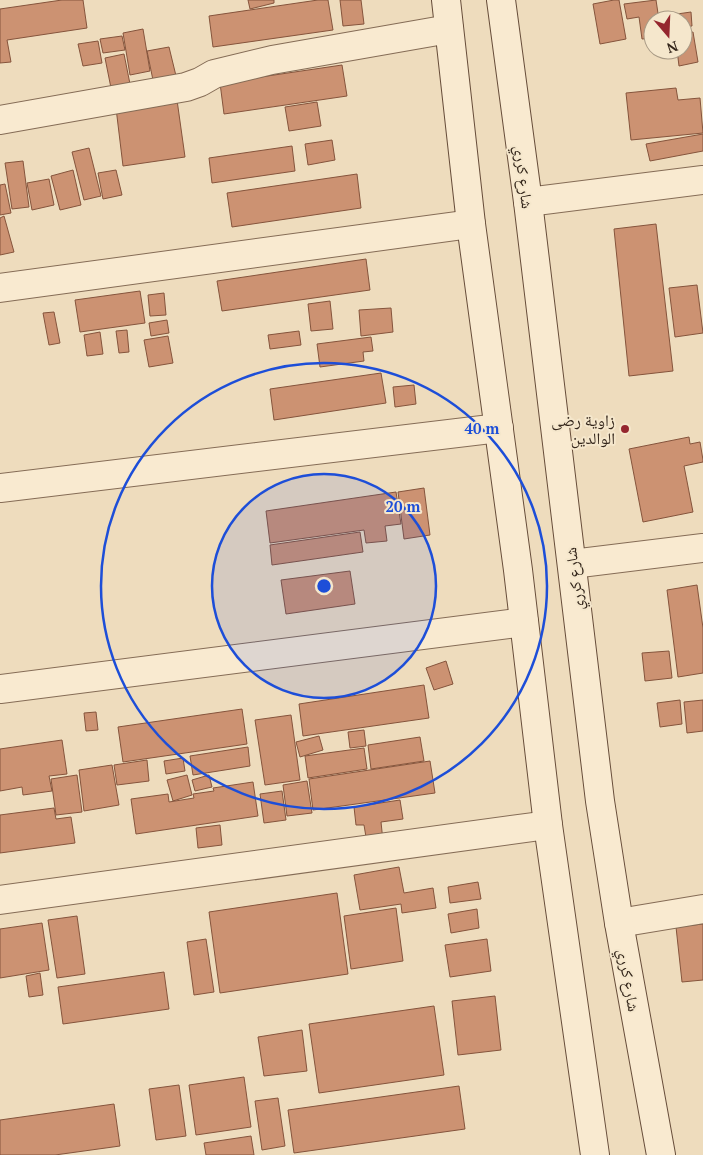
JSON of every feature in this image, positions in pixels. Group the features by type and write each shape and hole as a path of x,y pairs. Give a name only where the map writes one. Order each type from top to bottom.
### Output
{"street":[{"path":"446,0 471,224 524,622 548,825 595,1155"},
{"name":"شارع كرري","path":"501,0 528,202 600,801 619,923 661,1155"},
{"path":"0,120 186,87 214,74 272,60 449,30"},
{"path":"528,202 703,180"},
{"path":"0,288 471,224"},
{"path":"0,488 499,428"},
{"path":"572,564 703,548"},
{"path":"0,689 524,622"},
{"path":"0,900 548,825"},
{"path":"619,923 703,910"}],"building":[{"path":"62,0 83,0 87,28 7,40 11,62 0,63 0,9"},
{"path":"248,0 274,0 274,3 250,9"},
{"path":"328,0 333,30 213,47 209,16"},
{"path":"340,0 361,0 364,24 343,26"},
{"path":"619,0 626,39 600,44 593,4"},
{"path":"656,0 658,10 643,10 643,39 639,17 627,19 624,4"},
{"path":"143,29 150,71 130,75 123,33"},
{"path":"693,32 698,62 679,66 678,60 693,60"},
{"path":"122,36 125,50 103,53 100,39"},
{"path":"98,41 102,63 83,66 78,44"},
{"path":"169,47 177,80 154,85 147,51"},
{"path":"124,54 131,89 112,93 105,58"},
{"path":"342,65 347,96 224,114 220,83"},
{"path":"676,88 678,100 700,98 703,133 631,140 626,93"},
{"path":"177,100 185,157 123,166 116,108"},
{"path":"317,102 321,126 289,131 285,107"},
{"path":"703,134 703,151 650,161 646,144"},
{"path":"332,140 335,160 308,165 305,144"},
{"path":"292,146 295,171 212,183 209,158"},
{"path":"89,148 101,196 84,200 72,152"},
{"path":"23,161 29,207 12,209 5,163"},
{"path":"73,170 81,205 60,210 51,176"},
{"path":"116,170 122,195 103,199 98,173"},
{"path":"357,174 361,208 232,227 227,193"},
{"path":"49,179 54,205 32,210 27,183"},
{"path":"5,184 11,213 0,215 0,185"},
{"path":"4,216 14,252 0,255 0,218"},
{"path":"656,224 673,371 629,376 614,229"},
{"path":"366,259 370,290 222,311 217,281"},
{"path":"697,285 703,333 675,337 669,288"},
{"path":"140,291 145,323 80,332 75,300"},
{"path":"164,293 166,315 150,316 148,295"},
{"path":"330,301 333,329 311,331 308,304"},
{"path":"391,308 393,332 361,336 359,310"},
{"path":"54,312 60,343 49,345 43,313"},
{"path":"167,320 169,333 151,336 149,323"},
{"path":"127,330 129,352 119,353 116,331"},
{"path":"299,331 301,345 270,349 268,335"},
{"path":"100,332 103,354 87,356 84,335"},
{"path":"168,336 173,363 149,367 144,340"},
{"path":"371,337 373,351 363,352 364,361 320,367 317,344"},
{"path":"381,373 386,403 274,420 270,389"},
{"path":"414,385 416,404 395,407 393,387"},
{"path":"689,437 690,444 700,442 703,460 703,462 684,466 693,512 643,522 629,449"},
{"path":"424,488 430,535 404,539 398,492"},
{"path":"396,492 401,524 385,526 387,541 366,543 364,530 270,543 266,511"},
{"path":"360,532 363,552 272,565 270,545"},
{"path":"350,571 355,604 286,614 281,580"},
{"path":"697,585 703,628 703,673 678,677 667,590"},
{"path":"669,651 672,678 645,681 642,653"},
{"path":"446,661 453,684 434,690 426,668"},
{"path":"424,685 429,718 303,736 299,704"},
{"path":"680,700 682,724 660,727 657,703"},
{"path":"703,700 703,731 687,733 684,702"},
{"path":"242,709 247,744 123,762 118,727"},
{"path":"96,712 98,730 86,731 84,713"},
{"path":"291,715 300,780 265,785 255,720"},
{"path":"364,730 366,746 350,748 348,732"},
{"path":"319,736 323,750 300,757 296,742"},
{"path":"420,737 424,761 371,769 368,745"},
{"path":"62,740 67,774 49,776 52,791 23,795 22,787 0,791 0,749"},
{"path":"248,747 250,766 193,775 190,756"},
{"path":"364,748 367,769 308,778 305,756"},
{"path":"183,758 185,771 166,774 164,761"},
{"path":"147,760 149,781 117,785 114,765"},
{"path":"430,761 435,793 313,810 309,779"},
{"path":"112,765 119,805 84,811 79,770"},
{"path":"77,775 82,812 56,815 51,779"},
{"path":"187,775 192,795 173,801 167,780"},
{"path":"209,775 212,787 195,791 192,780"},
{"path":"307,781 312,813 287,816 283,785"},
{"path":"253,782 258,816 136,834 131,799 168,794 169,802 194,798 193,794 214,791 213,788"},
{"path":"282,791 286,820 264,823 260,794"},
{"path":"400,800 403,819 381,822 383,841 367,843 364,825 356,825 354,807"},
{"path":"54,808 56,819 71,817 75,843 0,853 0,815"},
{"path":"220,825 222,845 198,848 196,828"},
{"path":"399,867 404,893 433,888 436,908 402,913 401,904 360,910 354,875"},
{"path":"478,882 481,899 450,903 448,887"},
{"path":"337,893 348,974 220,993 209,912"},
{"path":"396,908 403,961 351,969 344,916"},
{"path":"477,909 479,928 451,933 448,914"},
{"path":"77,916 85,974 57,978 48,920"},
{"path":"42,923 49,970 0,978 0,929"},
{"path":"703,924 703,980 682,982 676,927"},
{"path":"206,939 214,992 194,995 187,942"},
{"path":"487,939 491,971 450,977 445,945"},
{"path":"164,972 169,1009 63,1024 58,987"},
{"path":"40,973 43,995 29,997 26,976"},
{"path":"495,996 501,1050 458,1055 452,1001"},
{"path":"434,1006 444,1075 319,1093 309,1024"},
{"path":"302,1030 307,1071 264,1076 258,1037"},
{"path":"244,1077 251,1127 196,1135 189,1085"},
{"path":"179,1085 186,1136 156,1140 149,1089"},
{"path":"459,1086 465,1129 294,1153 288,1110"},
{"path":"278,1098 285,1146 262,1150 255,1101"},
{"path":"114,1104 120,1146 55,1155 0,1155 0,1120"},
{"path":"251,1136 254,1155 206,1155 204,1143"}],"place":[{"name":"زاوية رضى الوالدين","path":"625,429"}]}
